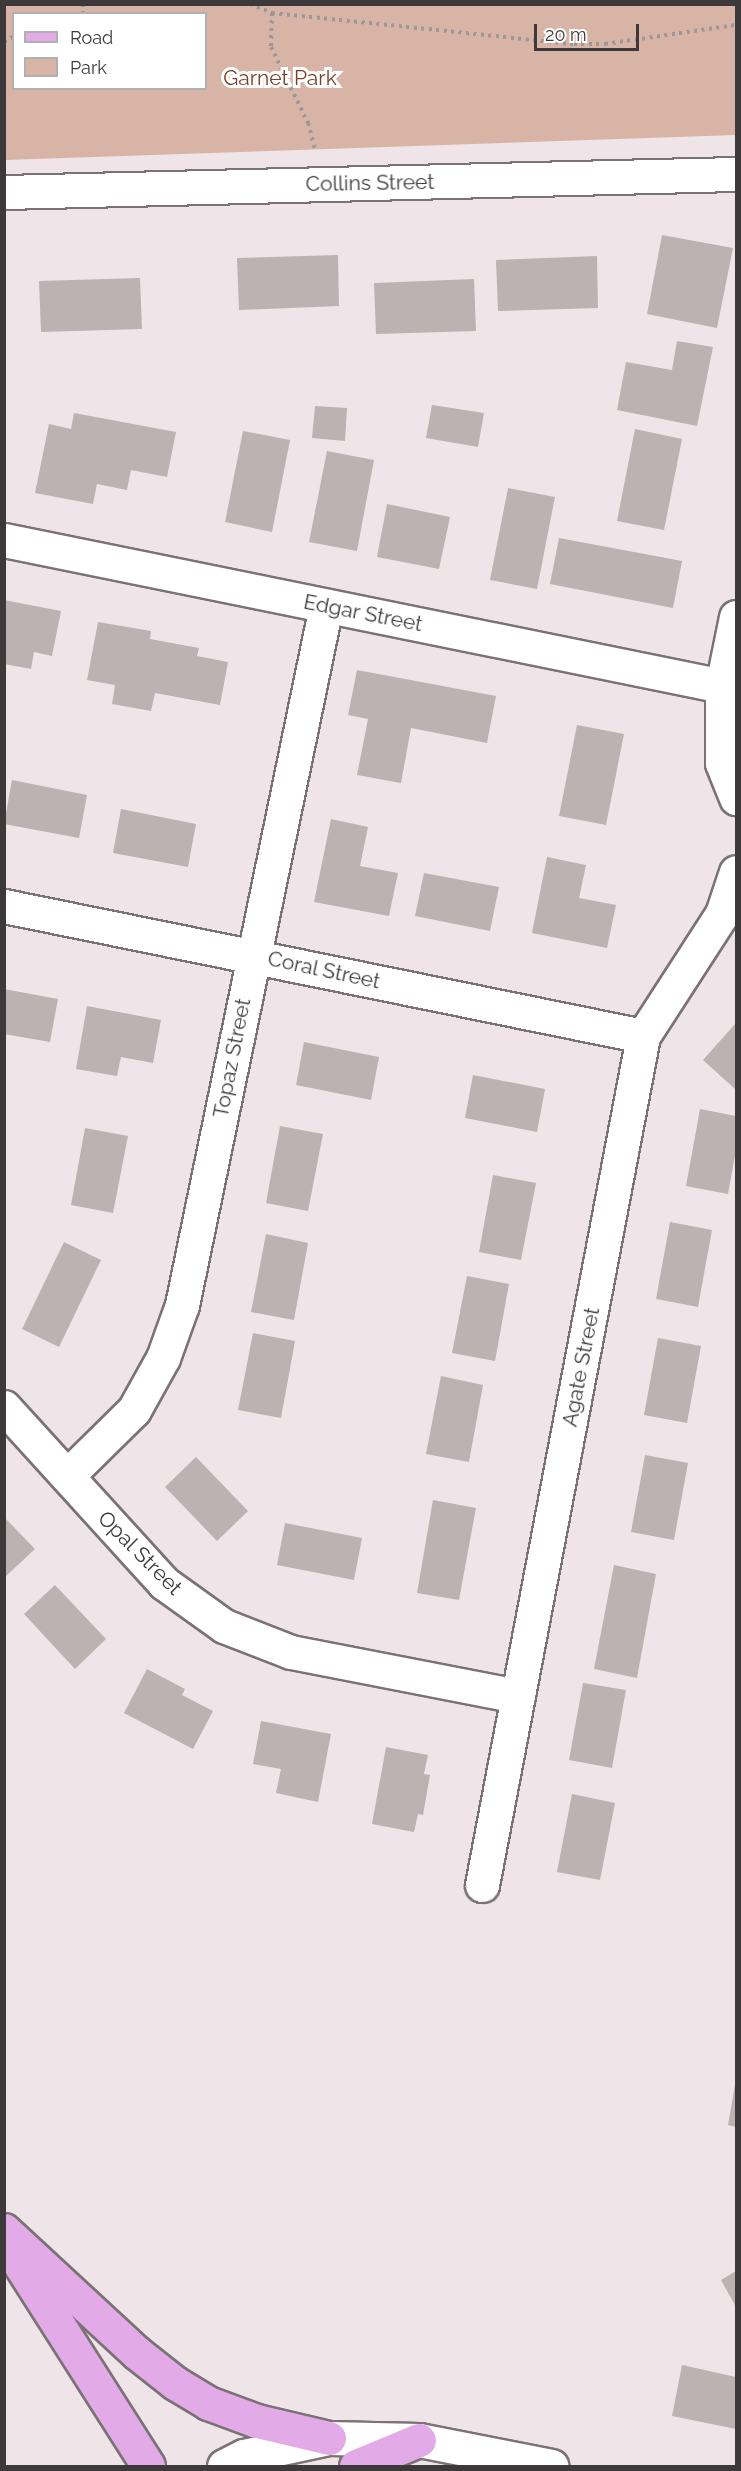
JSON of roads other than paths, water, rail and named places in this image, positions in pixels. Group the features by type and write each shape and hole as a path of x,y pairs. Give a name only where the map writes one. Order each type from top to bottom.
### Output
{"main road":[{"path":"4,2230 137,2353 175,2383 208,2403 257,2421 329,2438"},
{"path":"4,2240 148,2466"},
{"path":"356,2466 419,2440"}],"street":[{"name":"Collins Street","path":"4,192 736,174"},
{"name":"Edgar Street","path":"4,540 722,686"},
{"name":"Topaz Street","path":"67,1476 134,1410 171,1337 182,1305 252,955 326,606"},
{"path":"736,617 722,686 722,763 736,798"},
{"name":"Agate Street","path":"482,1885 644,1036 722,915 736,872"},
{"name":"Coral Street","path":"4,906 644,1036"},
{"name":"Opal Street","path":"4,1407 164,1583 224,1626 291,1652 518,1696"},
{"path":"224,2466 244,2456 329,2438 419,2440 551,2466"}],"park label":[{"name":"Garnet Park","path":"280,78"}]}
